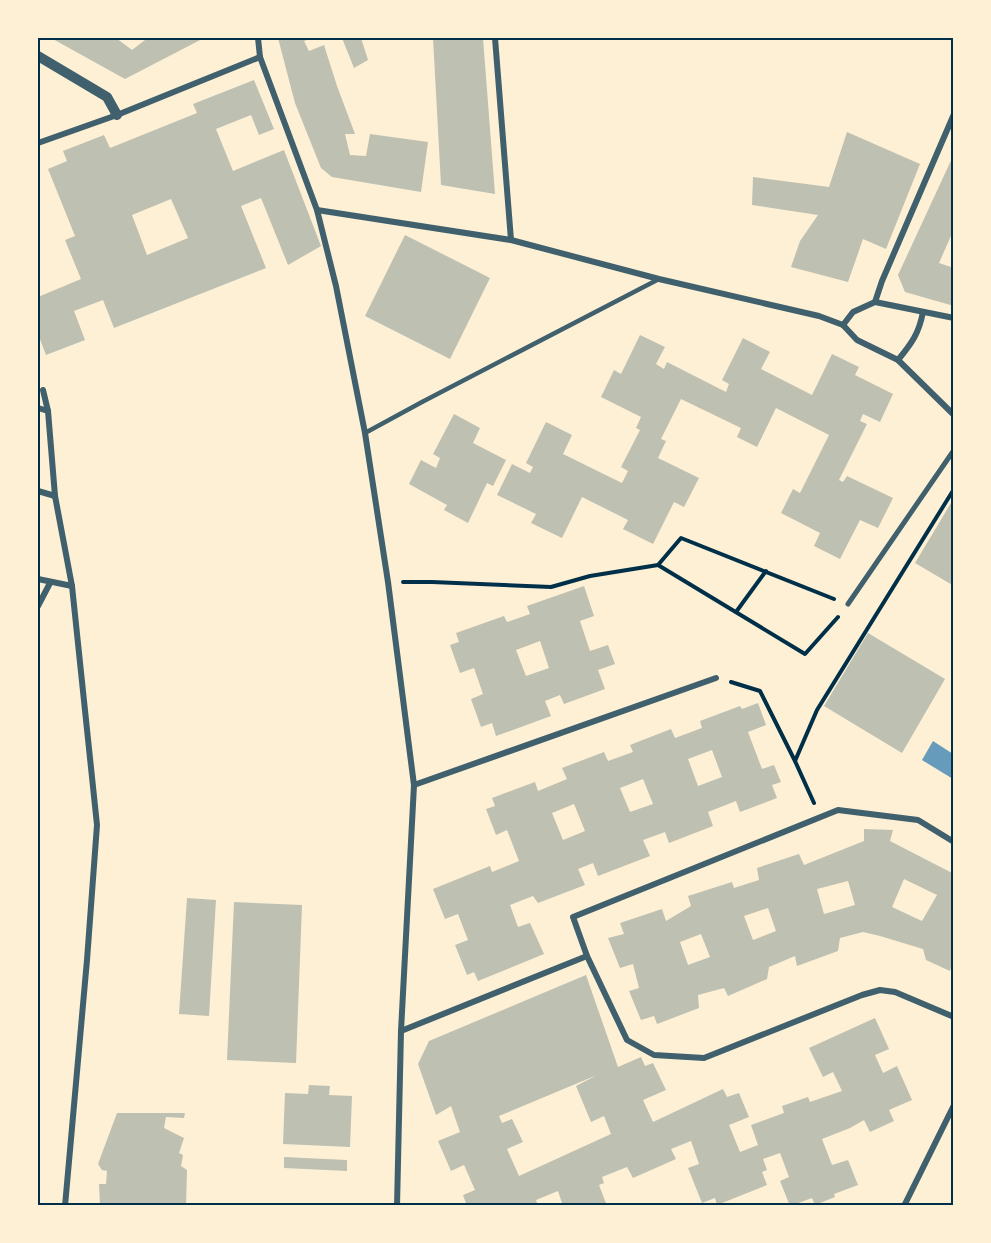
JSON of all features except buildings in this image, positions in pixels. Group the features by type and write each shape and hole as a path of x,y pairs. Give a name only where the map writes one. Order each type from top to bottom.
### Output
{"street":[{"path":"258,38 260,57 317,210 336,286 365,433 388,582 414,785 401,1031 398,1206"},
{"path":"495,38 511,240"},
{"path":"38,56 107,97 117,115"},
{"path":"38,143 117,115 260,57"},
{"path":"875,302 882,280 954,114"},
{"path":"317,210 511,240 659,279 819,316 843,325 857,340 898,360 954,415"},
{"path":"843,325 853,312 875,302 954,318"},
{"path":"898,360 911,345 920,329 923,312"},
{"path":"42,390 48,411 55,496 72,586 97,825 65,1206"},
{"path":"38,408 48,411"},
{"path":"848,604 954,450"},
{"path":"38,491 55,496"},
{"path":"38,579 72,586"},
{"path":"38,606 50,583"},
{"path":"414,785 716,678"},
{"path":"954,842 918,820 838,810 573,917 587,956 627,1040 654,1055 704,1058 862,995 880,990 895,992 954,1017"},
{"path":"401,1031 587,956"},
{"path":"904,1206 954,1105"}],"lane":[{"path":"365,433 659,279"}],"path":[{"path":"795,760 817,710 954,489"},
{"path":"388,582 551,587 590,576 658,565 681,538 848,604 805,654 658,565"},
{"path":"735,612 766,571"},
{"path":"716,678 760,691 795,760 820,817"}],"water":[{"path":"933,741 953,754 953,779 922,760"}]}
